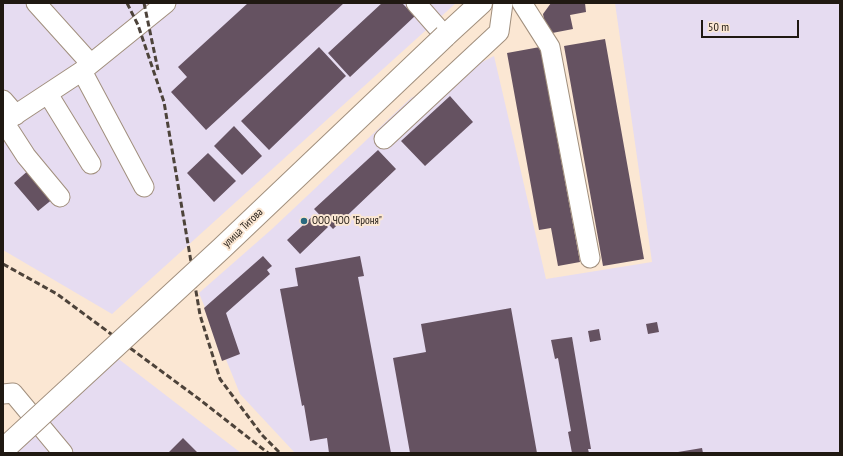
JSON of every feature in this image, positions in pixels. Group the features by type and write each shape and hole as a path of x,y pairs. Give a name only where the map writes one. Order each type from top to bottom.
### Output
{"main road":[{"name":"улица Титова","path":"3,450 222,248 481,3"}],"lane":[{"path":"36,3 86,68 144,187"},
{"path":"8,120 86,68 166,3"},
{"path":"416,3 445,36"},
{"path":"384,139 499,32 503,3"},
{"path":"522,3 550,47 590,258"},
{"path":"48,94 91,164"},
{"path":"3,100 8,120 26,156 60,197"},
{"path":"3,394 13,393 63,453"}],"shaded area":[{"path":"3,3 456,3 112,314 3,250"},
{"path":"615,3 840,3 840,453 295,453 240,394 199,293 272,229 411,98 494,56 546,279 652,262"},
{"path":"116,357 241,453 11,453"}],"building":[{"path":"248,3 344,3 206,130 171,92 187,77 178,67"},
{"path":"382,3 402,3 415,16 350,77 328,53"},
{"path":"551,3 585,3 586,12 570,15 573,29 547,34 543,14"},
{"path":"605,39 644,259 603,266 564,46"},
{"path":"319,47 346,76 269,150 241,121"},
{"path":"540,47 580,262 558,266 551,228 539,230 507,53"},
{"path":"450,96 473,122 425,166 401,141"},
{"path":"234,126 262,156 242,175 214,146"},
{"path":"378,150 396,169 333,229 314,209"},
{"path":"208,153 236,181 214,202 187,173"},
{"path":"30,169 54,198 38,211 14,183"},
{"path":"315,214 328,227 300,254 287,240"},
{"path":"263,256 272,266 267,270 270,274 226,313 240,354 222,361 204,308"},
{"path":"360,256 364,276 358,277 391,453 329,453 327,438 310,441 280,289 298,286 295,268"},
{"path":"511,308 537,453 410,453 393,358 426,352 421,324"},
{"path":"657,322 659,332 648,334 646,324"},
{"path":"599,329 601,340 590,342 588,331"},
{"path":"572,337 591,449 588,449 589,453 572,453 568,432 571,431 558,358 555,359 551,340"},
{"path":"183,438 198,453 168,453"},
{"path":"702,448 703,453 678,453 678,452"}],"railway":[{"path":"127,3 138,25 164,102 200,315 220,379 262,435 280,453"},
{"path":"144,3 158,70"},
{"path":"3,264 57,294 199,399 268,453"}],"place":[{"name":"ООО ЧОО \"Броня\"","path":"304,221"}]}
